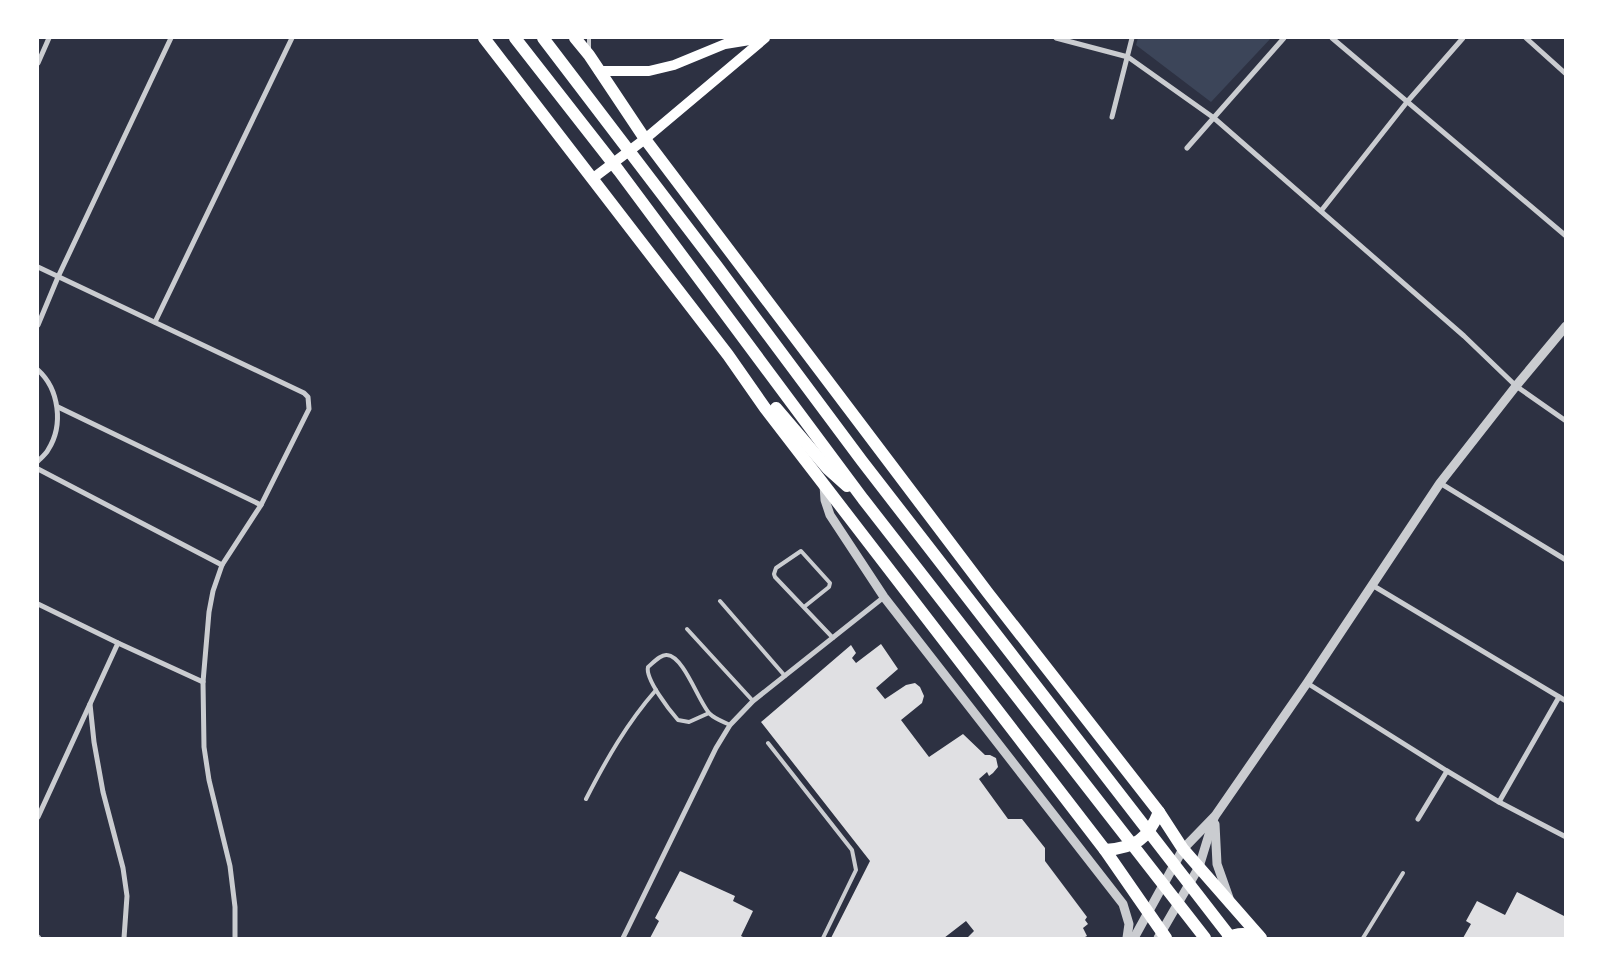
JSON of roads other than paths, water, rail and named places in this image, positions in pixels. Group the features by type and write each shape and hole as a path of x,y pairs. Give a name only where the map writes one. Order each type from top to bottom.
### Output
{"highway":[{"path":"484,38 728,355 765,408 1106,850 1162,937"},
{"path":"515,38 619,172 863,499 1205,938"},
{"path":"543,38 716,264 862,461 1229,938 1244,933 1260,937"},
{"path":"575,38 588,54 644,139 988,593 1159,812 1183,849 1260,937"},
{"path":"728,355 746,372 828,469 863,499"},
{"path":"949,574 988,593"},
{"path":"1106,850 1134,845 1144,837 1154,824 1159,812"}],"main road":[{"path":"599,71 649,71 674,66 724,44 762,38"},
{"path":"592,178 644,139 766,38"}],"street":[{"path":"38,63 49,38"},
{"path":"38,326 58,277 171,38"},
{"path":"155,322 292,38"},
{"path":"1056,38 1128,57 1214,118 1464,336 1516,386 1566,421"},
{"path":"1112,117 1132,38"},
{"path":"1187,148 1284,38"},
{"path":"1332,38 1566,236"},
{"path":"1321,211 1407,102 1463,38"},
{"path":"1526,38 1566,74"},
{"path":"38,267 304,392 308,397 308,409 261,505 222,565 209,612 203,682 204,747 209,780 230,866 235,907 235,938"},
{"path":"1134,938 1183,849 1215,816 1307,683 1440,483 1566,326"},
{"path":"38,370 52,388 58,406 57,429 48,450 38,461"},
{"path":"58,406 261,505"},
{"path":"38,469 222,565"},
{"path":"823,482 825,500 830,515 884,596 1123,904 1129,924 1127,938"},
{"path":"1440,483 1566,560"},
{"path":"1372,585 1566,701"},
{"path":"623,938 716,748 730,725 753,701 884,596"},
{"path":"38,604 118,644 203,682"},
{"path":"38,817 118,644"},
{"path":"1307,683 1499,802 1566,837"},
{"path":"1499,802 1558,697"},
{"path":"90,704 94,742 103,792 123,868 127,896 124,938"},
{"path":"1418,819 1447,771"},
{"path":"1162,937 1199,867 1215,816"},
{"path":"1215,816 1217,864 1231,902"}],"lane":[{"path":"588,54 589,38"},
{"path":"804,608 830,583 802,551 776,568 774,574 804,608 833,638"},
{"path":"720,601 785,676"},
{"path":"687,629 753,701"},
{"path":"709,713 689,722 678,720 656,690 647,670 662,655 674,657 685,671 709,713 730,725"},
{"path":"586,799 621,735 656,690"},
{"path":"768,744 852,850 856,870 823,938"},
{"path":"1363,938 1403,873"}]}
